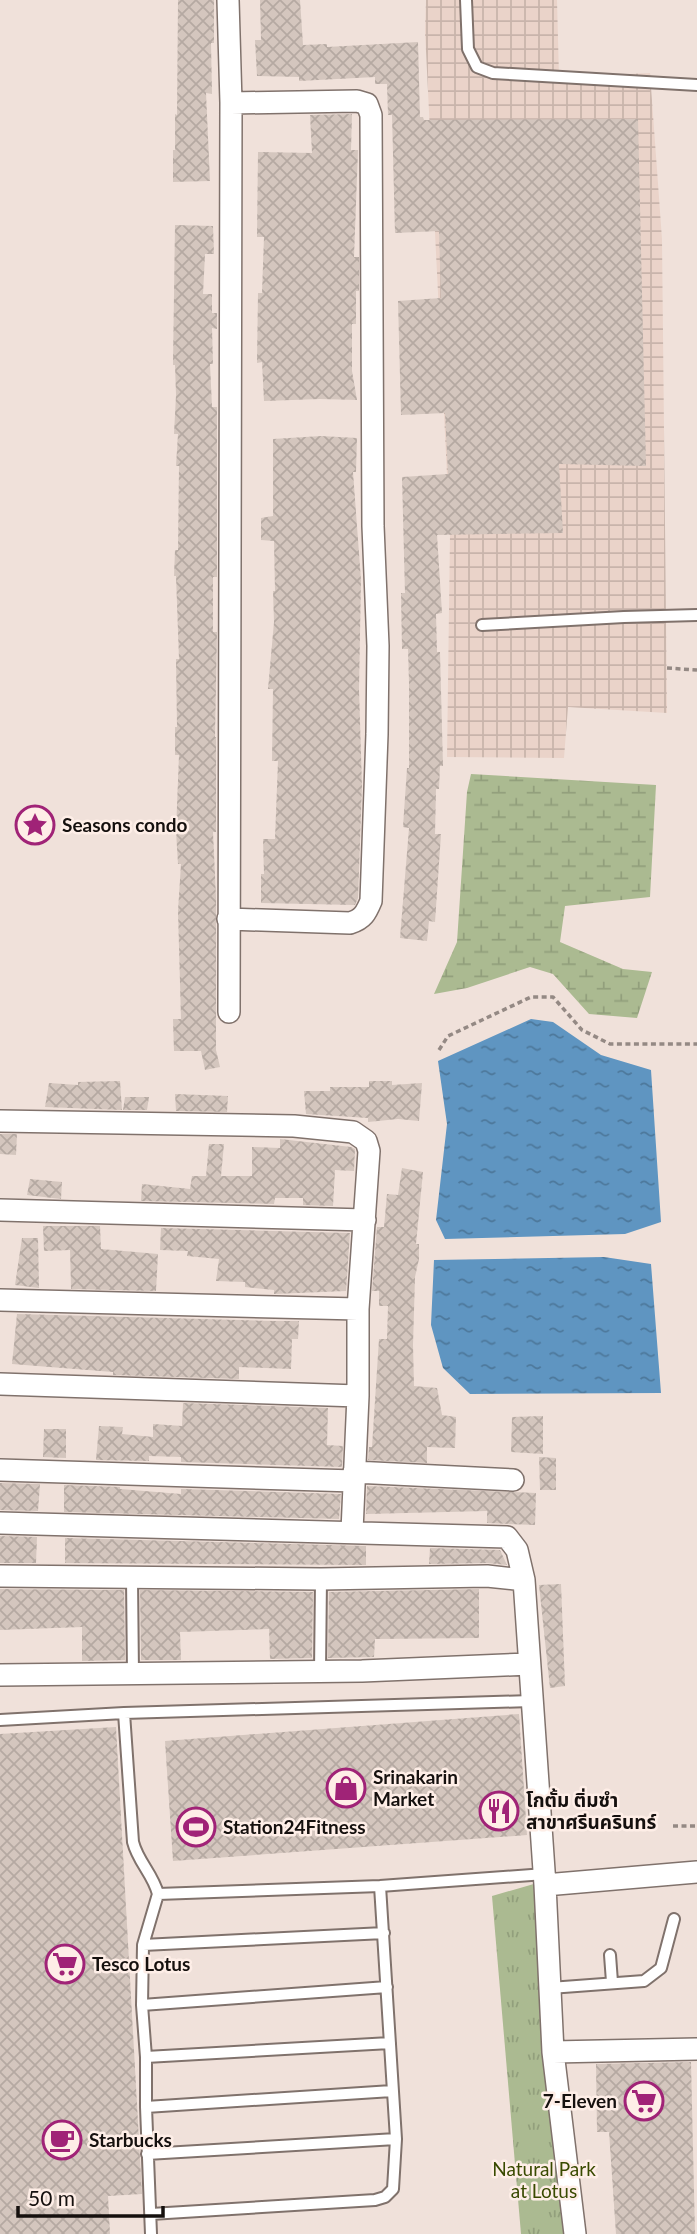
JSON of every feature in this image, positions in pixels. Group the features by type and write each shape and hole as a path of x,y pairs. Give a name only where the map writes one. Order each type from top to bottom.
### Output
{"street":[{"path":"228,0 229,1012"},
{"path":"228,919 350,923 366,914 371,901 378,696 373,512 371,115 367,104 358,101 230,103"},
{"path":"0,1121 294,1126 354,1132 366,1141 369,1151 358,1309 358,1396 352,1531"},
{"path":"0,1210 365,1220"},
{"path":"0,1300 358,1309"},
{"path":"0,1384 358,1396"},
{"path":"0,1470 513,1480"},
{"path":"0,1523 507,1537 517,1550 524,1580 545,1880 553,2052 575,2234"},
{"path":"0,1576 321,1579 487,1576 524,1580"},
{"path":"0,1675 320,1671 529,1664"},
{"path":"545,1880 697,1871"},
{"path":"553,2052 697,2049"}],"lane":[{"path":"466,0 468,48 477,66 493,73 697,85"},
{"path":"482,625 697,615"},
{"path":"132,1579 133,1674"},
{"path":"320,1671 321,1579"},
{"path":"0,1720 124,1713 531,1700"},
{"path":"124,1713 133,1842 158,1894 143,1945 142,2005 151,2234"},
{"path":"158,1894 545,1880"},
{"path":"150,2214 375,2200 385,2197 393,2189 396,2140 380,1886"},
{"path":"550,1988 644,1981 661,1968 674,1919"},
{"path":"143,1945 384,1933"},
{"path":"610,1955 612,1982"},
{"path":"142,2005 387,1987"},
{"path":"146,2057 390,2043"},
{"path":"146,2107 392,2091"},
{"path":"147,2154 396,2140"}],"path":[{"path":"667,668 697,670"},
{"path":"439,1049 448,1036 531,996 553,997 582,1030 610,1044 697,1044"},
{"path":"673,1826 697,1826"}],"shaded area":[{"path":"426,0 557,0 559,77 650,73 662,239 667,713 568,707 564,758 447,757 450,535 425,31"}],"green space":[{"path":"471,774 656,785 650,897 565,906 560,942 623,969 652,972 637,1018 589,1014 553,974 530,967 467,988 434,994 457,942 467,792"},
{"name":"Natural Park at Lotus","path":"544,1881 576,2234 521,2234 492,1896"}],"water":[{"path":"531,1019 553,1022 601,1055 651,1070 661,1222 625,1234 445,1239 436,1220 447,1124 438,1061"},
{"path":"604,1257 651,1264 661,1393 470,1394 443,1368 431,1325 434,1260"}],"building":[{"path":"178,0 214,0 212,94 206,93 210,181 173,182 175,114 177,115"},
{"path":"260,0 300,0 303,45 327,44 327,47 418,42 420,117 424,120 638,119 646,466 559,464 563,533 437,535 442,613 436,614 437,652 440,652 443,766 440,766 439,789 436,789 435,834 441,834 435,922 429,921 427,941 400,938 409,828 403,827 409,768 409,683 408,649 402,649 401,593 405,593 402,477 448,474 445,413 401,415 398,301 441,298 439,231 395,233 392,115 388,115 387,84 375,84 375,77 299,81 299,77 257,76 255,40 261,40"},
{"path":"352,114 351,150 358,150 354,257 359,257 359,291 356,291 356,324 352,324 352,371 357,400 264,401 262,362 257,363 258,293 262,293 264,237 257,237 258,152 312,153 310,115"},
{"path":"175,225 213,226 214,254 205,254 203,294 212,294 212,313 217,313 217,329 212,328 213,364 210,364 212,407 217,407 217,577 213,577 213,632 217,632 216,832 213,832 216,897 216,1050 220,1067 205,1070 201,1051 174,1051 173,1019 181,1019 178,911 181,864 178,864 176,831 179,755 175,755 176,659 179,659 174,576 175,550 178,550 179,466 176,466 178,434 174,434"},
{"path":"321,436 357,438 356,472 353,472 361,580 359,689 362,786 358,898 355,905 261,903 263,839 275,839 278,761 272,761 273,689 268,689 274,622 274,541 261,540 261,518 273,516 273,439"},
{"path":"120,1081 122,1110 45,1107 49,1083 78,1085 78,1082"},
{"path":"369,1081 392,1081 392,1085 422,1083 419,1121 398,1119 368,1122 368,1118 306,1114 304,1091 330,1091 330,1087 369,1087"},
{"path":"175,1094 228,1096 227,1112 176,1111"},
{"path":"125,1097 149,1097 147,1110 123,1110"},
{"path":"0,1134 17,1134 16,1155 0,1154"},
{"path":"280,1139 355,1149 354,1171 335,1170 333,1206 303,1205 303,1198 275,1198 274,1204 141,1201 142,1184 190,1189 192,1176 206,1176 209,1144 224,1144 221,1176 252,1176 252,1147 280,1148"},
{"path":"402,1168 423,1172 416,1244 419,1244 419,1259 415,1277 414,1386 437,1388 442,1415 456,1417 455,1448 427,1447 427,1463 368,1460 369,1447 372,1447 379,1339 387,1339 388,1306 379,1306 379,1291 372,1291 377,1227 384,1227 387,1194 398,1195"},
{"path":"30,1179 62,1182 61,1199 27,1195"},
{"path":"43,1226 100,1226 101,1249 158,1254 156,1291 71,1289 70,1250 44,1251"},
{"path":"161,1228 350,1233 346,1291 274,1294 274,1290 245,1287 245,1282 216,1281 219,1259 187,1256 188,1251 160,1250"},
{"path":"22,1238 38,1238 39,1288 15,1285"},
{"path":"17,1314 299,1321 298,1339 292,1339 291,1369 239,1367 239,1379 113,1375 113,1372 12,1364"},
{"path":"183,1403 328,1408 327,1445 343,1446 342,1467 181,1462 181,1457 149,1456 149,1461 96,1460 99,1426 123,1427 122,1434 153,1437 153,1424 182,1426"},
{"path":"543,1416 543,1454 511,1452 512,1417"},
{"path":"44,1429 66,1429 66,1458 43,1457"},
{"path":"539,1457 556,1458 556,1490 540,1490"},
{"path":"0,1483 40,1484 38,1511 0,1510"},
{"path":"64,1485 120,1487 181,1494 181,1489 341,1494 339,1519 64,1512"},
{"path":"367,1486 536,1493 535,1525 487,1523 487,1511 366,1514"},
{"path":"0,1536 37,1537 36,1563 0,1563"},
{"path":"65,1538 366,1546 366,1565 65,1563"},
{"path":"430,1548 500,1550 507,1565 429,1564"},
{"path":"561,1584 565,1686 550,1688 539,1585"},
{"path":"0,1589 124,1590 125,1660 82,1661 82,1627 0,1630"},
{"path":"479,1589 479,1638 375,1639 374,1657 328,1658 329,1592"},
{"path":"140,1590 313,1592 312,1658 270,1659 269,1629 180,1632 181,1660 141,1660"},
{"name":"Srinakarin Market","path":"519,1714 527,1835 173,1861 165,1741"},
{"name":"Tesco Lotus","path":"116,1727 142,2194 108,2196 110,2234 0,2234 0,1734"},
{"path":"691,2062 695,2234 616,2234 609,2132 597,2132 596,2064"}],"place":[{"name":"Seasons condo","path":"35,825"},
{"name":"Srinakarin Market","path":"346,1788"},
{"name":"โกตั้ม ติ่มซำ สาขาศรีนครินทร์","path":"499,1811"},
{"name":"Station24Fitness","path":"196,1827"},
{"name":"Tesco Lotus","path":"65,1964"},
{"name":"7-Eleven","path":"644,2101"},
{"name":"Starbucks","path":"62,2140"}]}
